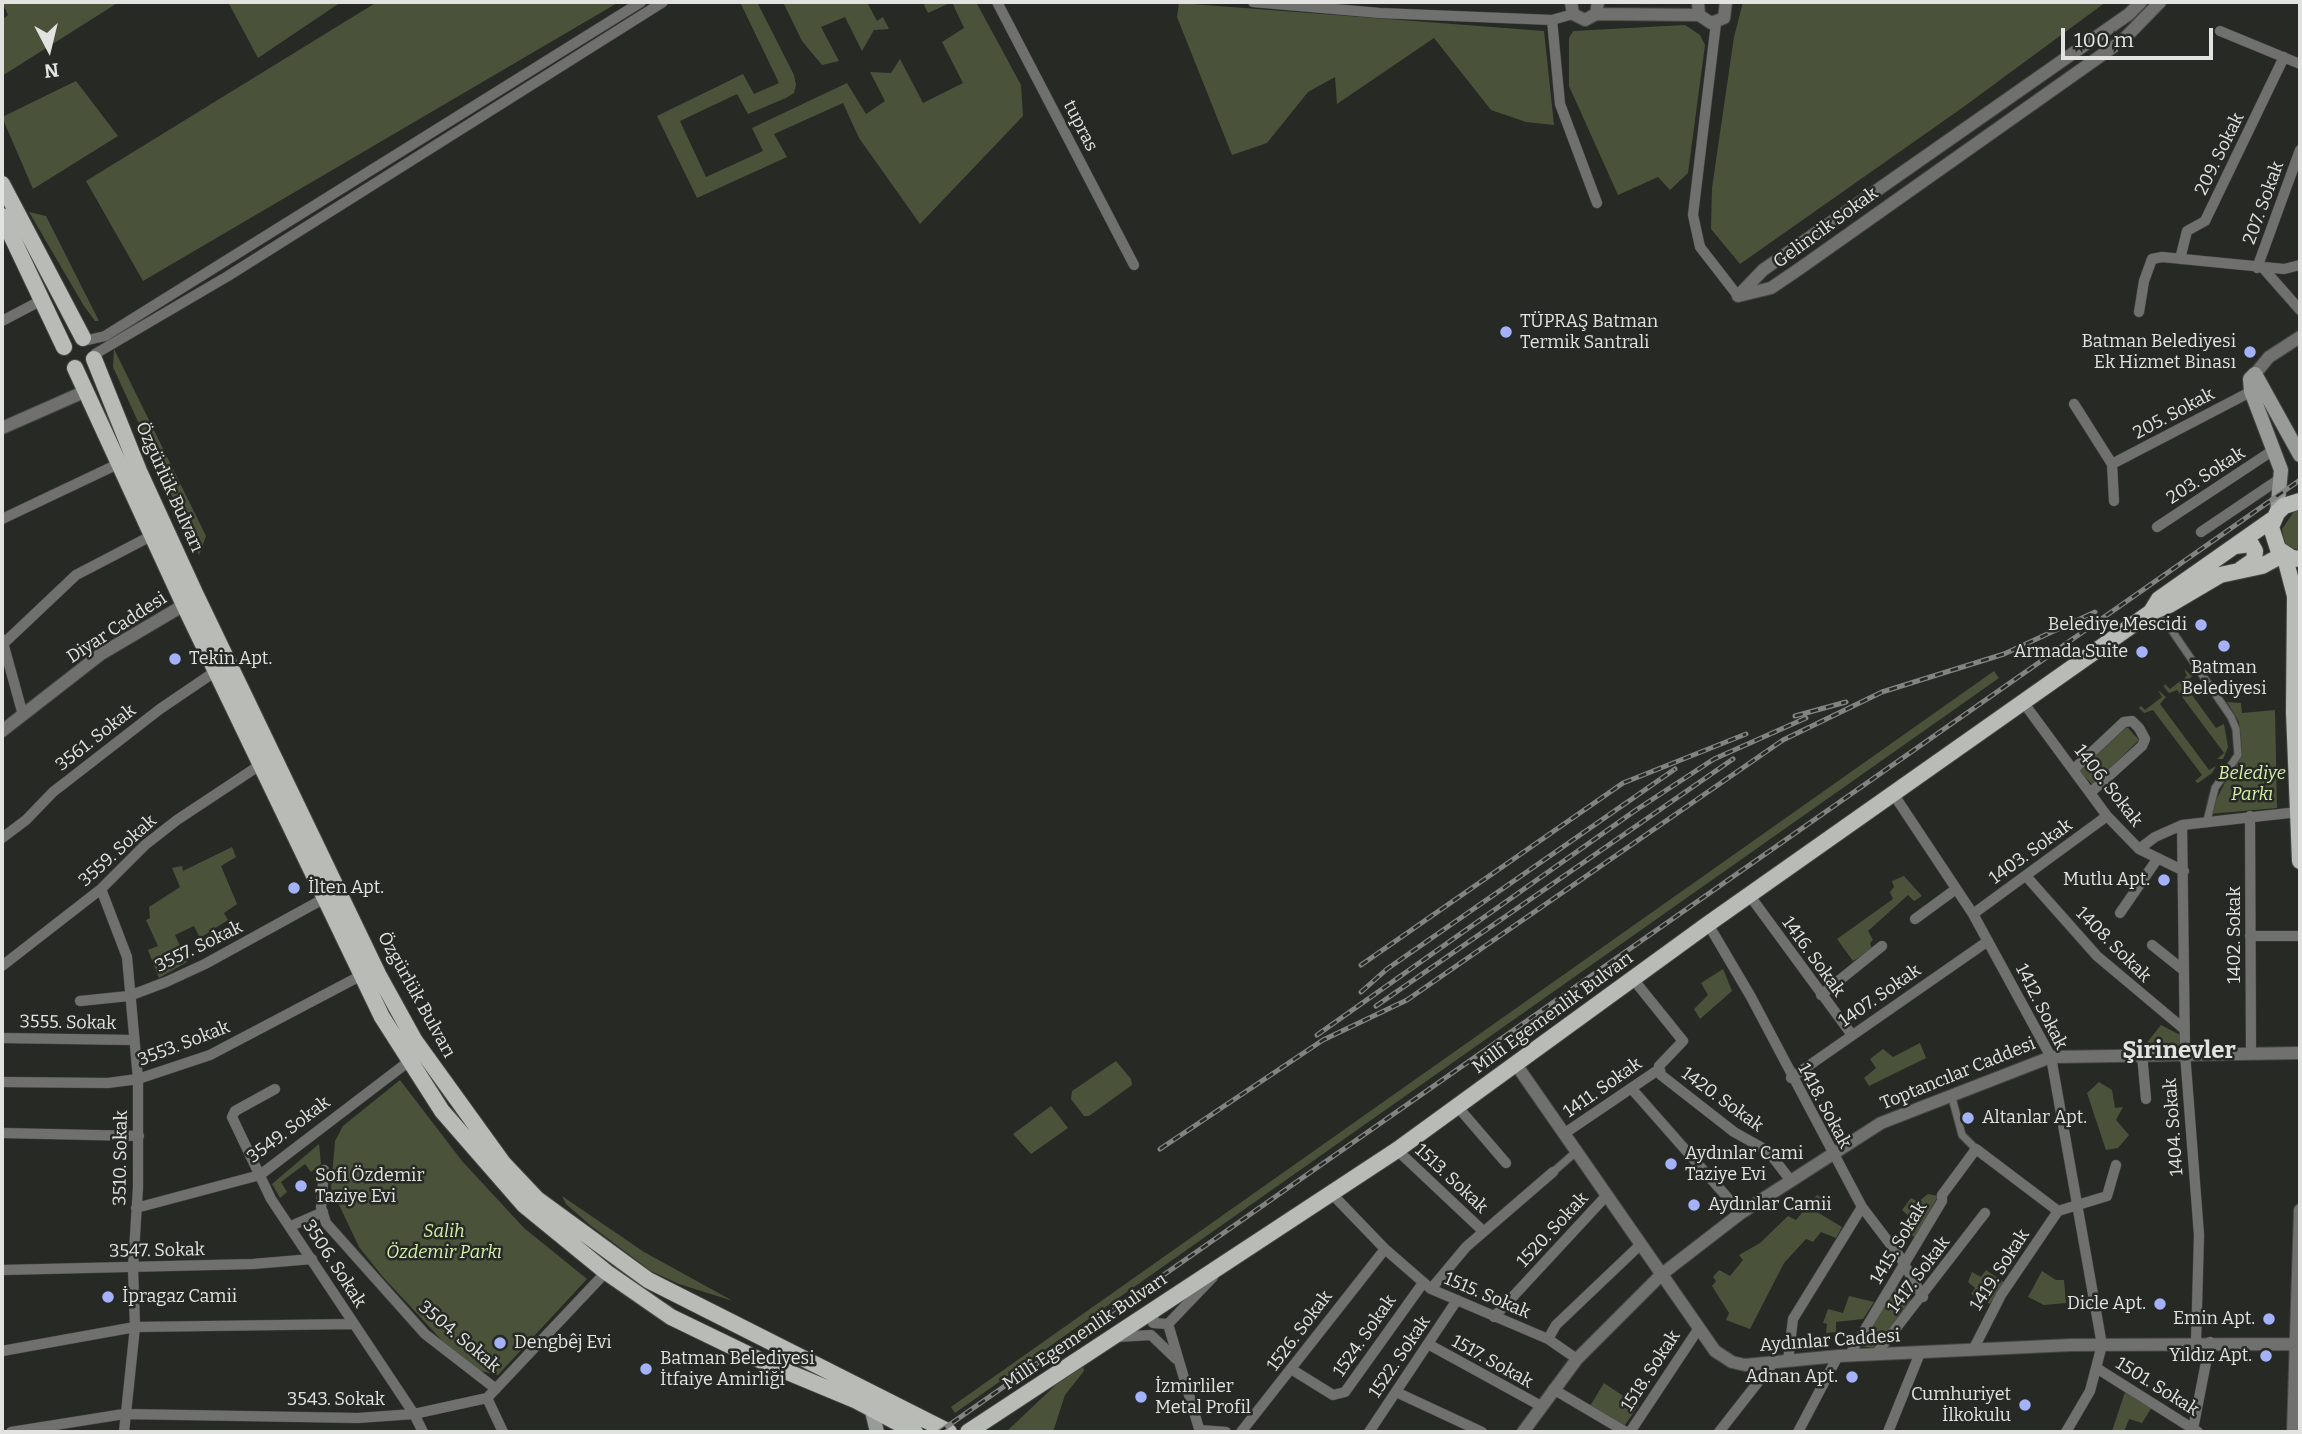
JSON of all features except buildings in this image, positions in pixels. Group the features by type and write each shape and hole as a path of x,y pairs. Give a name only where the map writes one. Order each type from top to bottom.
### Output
{"main road":[{"name":"Özgürlük Bulvarı","path":"2,184 90,348 139,471 195,593 378,974 415,1041 503,1163 537,1199 648,1280 949,1432"},
{"path":"2,218 64,348 66,363 75,368 88,366 90,348 70,340 64,348"},
{"name":"Özgürlük Bulvarı","path":"75,368 184,606 362,975 408,1062 442,1111 523,1205 606,1272 671,1317 855,1400 914,1432"},
{"path":"2256,384 2281,478 2272,535 2284,554 2298,589 2300,861"},
{"path":"2256,384 2300,455"},
{"path":"2151,612 2159,598 2235,546 2284,506 2300,501"},
{"path":"2235,546 2251,544 2255,551 2253,560 2241,569"},
{"path":"2151,612 2169,605 2220,575 2262,566 2284,554 2300,559"},
{"path":"2241,569 2274,572 2298,589"},
{"name":"Millî Egemenlik Bulvarı","path":"968,1432 1397,1150 1708,924 2151,612"},
{"path":"723,1342 735,1322"},
{"path":"872,1411 877,1432"},
{"path":"990,1432 1001,1411"}],"street":[{"path":"90,348 105,336 641,2"},
{"path":"90,348 228,276 663,2"},
{"name":"tupras","path":"997,2 1135,265"},
{"path":"1253,2 1380,13 1552,20 1572,8 1585,20 1597,8 1698,8 1706,22 1716,23"},
{"path":"1726,2 1726,14 1716,23 1693,215 1700,247 1738,296"},
{"name":"Gelincik Sokak","path":"1738,296 1763,270 2106,30 2141,2"},
{"name":"Gelincik Sokak","path":"1738,296 1771,288 1799,269 2123,40 2160,2"},
{"path":"1552,20 1560,104 1597,203"},
{"path":"2106,30 2123,40"},
{"path":"2220,31 2300,64"},
{"name":"209. Sokak","path":"2180,259 2187,231 2205,221 2284,57"},
{"name":"207. Sokak","path":"2260,268 2300,150"},
{"path":"2139,312 2144,281 2152,259 2180,259 2284,269 2300,265"},
{"path":"2260,268 2300,310"},
{"path":"2,321 42,300"},
{"path":"2256,384 2269,357 2299,340"},
{"name":"205. Sokak","path":"2112,464 2256,384"},
{"path":"2,428 86,391"},
{"path":"2074,404 2112,464 2114,501"},
{"name":"203. Sokak","path":"2157,527 2273,451"},
{"path":"2,519 118,464"},
{"path":"2201,532 2281,478"},
{"path":"23,715 2,642 76,575 151,536"},
{"name":"Diyar Caddesi","path":"2,731 102,654 184,606"},
{"path":"2151,612 2168,625 2231,717 2236,729 2238,755 2215,788 2207,821"},
{"name":"3561. Sokak","path":"2,838 26,820 53,792 160,709 216,671"},
{"name":"1406. Sokak","path":"2023,702 2106,816 2139,849 2184,871"},
{"path":"2074,769 2124,722 2132,721 2139,728 2145,739 2142,746 2090,793"},
{"name":"3559. Sokak","path":"2,966 101,889 166,828 210,795 260,765"},
{"name":"1412. Sokak","path":"1894,794 1973,914 2051,1057 2102,1345 2098,1369 2066,1432"},
{"path":"2139,849 2155,837 2182,825 2298,813"},
{"name":"1403. Sokak","path":"1973,914 2106,816"},
{"name":"1402. Sokak","path":"2250,816 2251,1053"},
{"name":"1404. Sokak","path":"2182,825 2184,1029 2199,1235 2196,1342"},
{"path":"2120,913 2158,858"},
{"name":"1408. Sokak","path":"2026,876 2096,956 2184,1029"},
{"name":"3510. Sokak","path":"101,889 127,957 138,1079 139,1136 133,1268 135,1327 124,1432"},
{"path":"1915,919 1956,889"},
{"name":"1416. Sokak","path":"1749,896 1852,1035"},
{"name":"3557. Sokak","path":"80,1000 129,996 205,964 325,898"},
{"name":"1418. Sokak","path":"1708,924 1751,997 1791,1078 1862,1207 1905,1265 1923,1297"},
{"path":"2250,936 2300,936"},
{"name":"1407. Sokak","path":"1791,1078 1988,941"},
{"path":"2152,945 2182,969"},
{"path":"1821,995 1882,946"},
{"name":"3553. Sokak","path":"2,1082 108,1083 138,1079 210,1055 362,975"},
{"name":"1420. Sokak","path":"1633,979 1683,1041 1658,1070 1734,1132 1768,1151 1791,1181"},
{"name":"3555. Sokak","path":"2,1038 133,1040"},
{"name":"Toptancılar Caddesi","path":"1523,1432 1577,1359 1662,1274 1741,1213 1881,1123 2051,1057 2185,1053 2298,1054"},
{"path":"2142,1054 2146,1099"},
{"name":"3549. Sokak","path":"136,1208 260,1175 363,1093 408,1062"},
{"name":"Aydınlar Caddesi","path":"1515,1063 1699,1328 1716,1351 1732,1362 1773,1363 1877,1354 2102,1345 2299,1343"},
{"name":"1411. Sokak","path":"1565,1133 1658,1070"},
{"path":"1631,1088 1741,1213"},
{"name":"3506. Sokak","path":"275,1089 232,1115 271,1199 414,1414 423,1432"},
{"path":"1951,1094 1962,1135 1976,1149 2059,1211 2078,1203 2097,1202 2107,1196 2116,1165"},
{"path":"1457,1106 1506,1163"},
{"path":"2,1133 139,1136"},
{"name":"1415. Sokak","path":"1798,1432 1844,1356 1905,1265 1942,1201 1942,1195 1976,1149"},
{"name":"1513. Sokak","path":"1397,1150 1483,1231"},
{"path":"1553,1172 1577,1151"},
{"path":"291,1226 323,1212 324,1170"},
{"name":"1524. Sokak","path":"1292,1369 1333,1395 1345,1392 1427,1286 1483,1231 1553,1172"},
{"name":"1515. Sokak","path":"1332,1194 1385,1249 1427,1286 1548,1339 1577,1359"},
{"name":"1520. Sokak","path":"1494,1317 1607,1195"},
{"path":"1788,1361 1793,1319 1862,1207"},
{"path":"2292,1432 2299,1343 2300,1210"},
{"name":"1419. Sokak","path":"1973,1350 2001,1295 2059,1211"},
{"name":"3504. Sokak","path":"323,1212 326,1223 425,1334 496,1389"},
{"name":"1417. Sokak","path":"1877,1354 1985,1213"},
{"path":"1548,1339 1556,1325 1640,1245"},
{"name":"1526. Sokak","path":"1241,1432 1385,1249"},
{"name":"3547. Sokak","path":"2,1270 133,1268 312,1259"},
{"path":"1154,1308 1153,1323 1168,1324 1231,1259"},
{"path":"487,1398 606,1272"},
{"name":"1522. Sokak","path":"1369,1432 1457,1300"},
{"path":"2,1351 135,1327 354,1324"},
{"path":"1168,1324 1200,1431 1226,1432"},
{"name":"1518. Sokak","path":"1628,1432 1699,1328"},
{"path":"1110,1338 1151,1335 1179,1362"},
{"path":"2191,1430 2210,1342"},
{"name":"1517. Sokak","path":"1428,1344 1541,1406"},
{"path":"1888,1432 1920,1353"},
{"path":"1719,1432 1773,1363"},
{"name":"1501. Sokak","path":"2098,1369 2191,1430"},
{"path":"1553,1389 1628,1432"},
{"path":"1396,1392 1482,1432"},
{"name":"3504. Sokak","path":"487,1398 503,1432"},
{"name":"3543. Sokak","path":"11,1432 124,1414 358,1418 414,1414 487,1398"}],"green space":[{"path":"2,2 119,2 2,76 2,20 8,15"},
{"path":"228,2 341,2 258,58"},
{"path":"377,2 619,2 143,281 86,181"},
{"path":"740,2 757,2 794,75 796,85 794,93 786,98 748,114 737,94 680,121 706,177 763,151 752,128 847,83 866,114 885,101 870,72 891,73 900,59 923,103 963,83 942,42 964,28 952,2 976,2 1021,85 1023,116 920,224 859,138 843,103 774,134 787,157 697,198 657,116 743,74 754,94 779,83"},
{"path":"783,2 867,2 877,21 883,17 889,29 874,30 862,51 845,17 821,27 839,61 822,65 802,41"},
{"path":"929,2 952,2 928,13 924,5"},
{"path":"1743,2 2106,2 1962,108 1740,264 1711,229 1712,188 1734,37"},
{"path":"1179,3 1544,31 1554,125 1526,122 1491,110 1434,38 1337,104 1335,77 1308,92 1267,143 1232,155 1177,17"},
{"path":"1685,25 1700,35 1705,45 1688,173 1670,190 1658,177 1618,195 1569,86 1569,38 1573,31"},
{"path":"76,81 118,136 33,189 2,117"},
{"path":"29,212 46,216 99,321 95,321 84,306"},
{"path":"114,349 206,536 199,555 113,367"},
{"path":"2300,509 2299,550 2285,546 2282,529 2295,510"},
{"path":"2184,669 2192,676 2184,684 2216,728 2224,724 2228,747 2223,759 2217,759 2224,753 2177,690 2169,693 2164,687 2165,684 2170,689 2187,676"},
{"path":"1994,671 1999,678 955,1413 951,1407"},
{"path":"2158,690 2166,697 2160,704 2209,770 2216,766 2212,773 2198,783 2195,781 2202,775 2153,710 2144,713 2139,708 2141,706 2145,710 2162,697"},
{"name":"Belediye Parkı","path":"2227,702 2241,703 2242,713 2275,710 2277,808 2209,814 2242,749 2239,722"},
{"path":"2127,727 2139,740 2093,785 2079,771"},
{"path":"232,847 236,857 221,866 237,904 224,913 228,920 200,938 194,926 175,935 187,962 159,978 148,950 158,946 146,920 150,918 149,907 180,887 172,868 182,866 183,871"},
{"path":"1904,876 1922,896 1914,901 1908,895 1868,931 1873,940 1870,943 1872,949 1853,961 1837,939 1893,899 1890,892 1894,887 1892,881"},
{"path":"1723,969 1732,991 1700,1019 1694,1009 1708,995 1701,983"},
{"path":"2161,1025 2180,1035 2181,1049 2141,1050"},
{"path":"1920,1043 1926,1058 1869,1086 1864,1078 1876,1068 1870,1059 1883,1049 1893,1057"},
{"path":"1116,1061 1131,1079 1132,1085 1089,1116 1084,1116 1071,1099 1072,1091"},
{"name":"Salih Özdemir Parkı","path":"400,1080 462,1161 524,1228 587,1279 498,1375 481,1371 450,1349 383,1277 359,1247 331,1188 335,1141 343,1126"},
{"path":"2099,1082 2112,1090 2115,1108 2123,1107 2116,1120 2129,1135 2118,1148 2106,1150 2087,1093"},
{"path":"1051,1106 1068,1128 1031,1154 1013,1134"},
{"path":"319,1144 321,1164 311,1172 305,1164 281,1182 287,1192 280,1198 272,1184"},
{"path":"1928,1194 1938,1196 1915,1238 1906,1229 1912,1219 1902,1210 1911,1198 1918,1202"},
{"path":"1817,1195 1823,1199 1817,1212 1842,1227 1836,1238 1821,1232 1813,1242 1806,1239 1784,1263 1750,1329 1726,1320 1729,1313 1712,1286 1716,1281 1713,1277 1719,1270 1730,1276 1743,1260 1739,1255 1760,1243 1788,1216 1796,1220"},
{"path":"562,1196 644,1252 733,1301 679,1284 651,1271 590,1225 566,1204"},
{"path":"1986,1270 2005,1283 1990,1304 1971,1294 1975,1288 1968,1282 1972,1272 1981,1277"},
{"path":"2042,1271 2056,1280 2064,1280 2066,1303 2044,1305 2028,1297"},
{"path":"1894,1285 1909,1289 1911,1301 1879,1349 1860,1346"},
{"path":"1849,1296 1874,1302 1863,1319 1836,1322 1836,1332 1826,1333 1827,1324 1823,1323 1828,1309 1843,1313"},
{"path":"1082,1360 1084,1371 1065,1395 1053,1432 1006,1432"},
{"path":"1604,1383 1638,1406 1625,1425 1620,1425 1590,1406"},
{"path":"2125,1392 2152,1407 2142,1423 2129,1419 2124,1432 2115,1432 2112,1431"}],"railway":[{"path":"939,1432 2300,480"},
{"path":"1160,1149 1323,1040 1407,1000 1783,740 1882,692 2004,654 2095,612"},
{"path":"1795,716 1846,702"},
{"path":"1317,1035 1636,810 1714,759 1806,718"},
{"path":"1361,965 1623,783 1746,734"},
{"path":"1376,1006 1733,759"},
{"path":"1361,992 1387,969 1675,769"}],"place":[{"name":"TÜPRAŞ Batman Termik Santrali","path":"1506,332"},
{"name":"Batman Belediyesi Ek Hizmet Binası","path":"2250,352"},
{"name":"Belediye Mescidi","path":"2201,625"},
{"name":"Batman Belediyesi","path":"2224,646"},
{"name":"Armada Suite","path":"2142,652"},
{"name":"Tekin Apt.","path":"175,659"},
{"name":"Mutlu Apt.","path":"2164,880"},
{"name":"İlten Apt.","path":"294,888"},
{"name":"Altanlar Apt.","path":"1968,1118"},
{"name":"Aydınlar Cami Taziye Evi","path":"1671,1164"},
{"name":"Sofi Özdemir Taziye Evi","path":"301,1186"},
{"name":"Aydınlar Camii","path":"1694,1205"},
{"name":"İpragaz Camii","path":"108,1297"},
{"name":"Dicle Apt.","path":"2160,1304"},
{"name":"Emin Apt.","path":"2269,1319"},
{"name":"Dengbêj Evi","path":"500,1343"},
{"name":"Yıldız Apt.","path":"2266,1356"},
{"name":"Batman Belediyesi İtfaiye Amirliği","path":"646,1369"},
{"name":"Adnan Apt.","path":"1852,1377"},
{"name":"İzmirliler Metal Profil","path":"1141,1397"},
{"name":"Cumhuriyet İlkokulu","path":"2025,1405"}],"district":[{"name":"Şirinevler","path":"2179,1051"}]}
